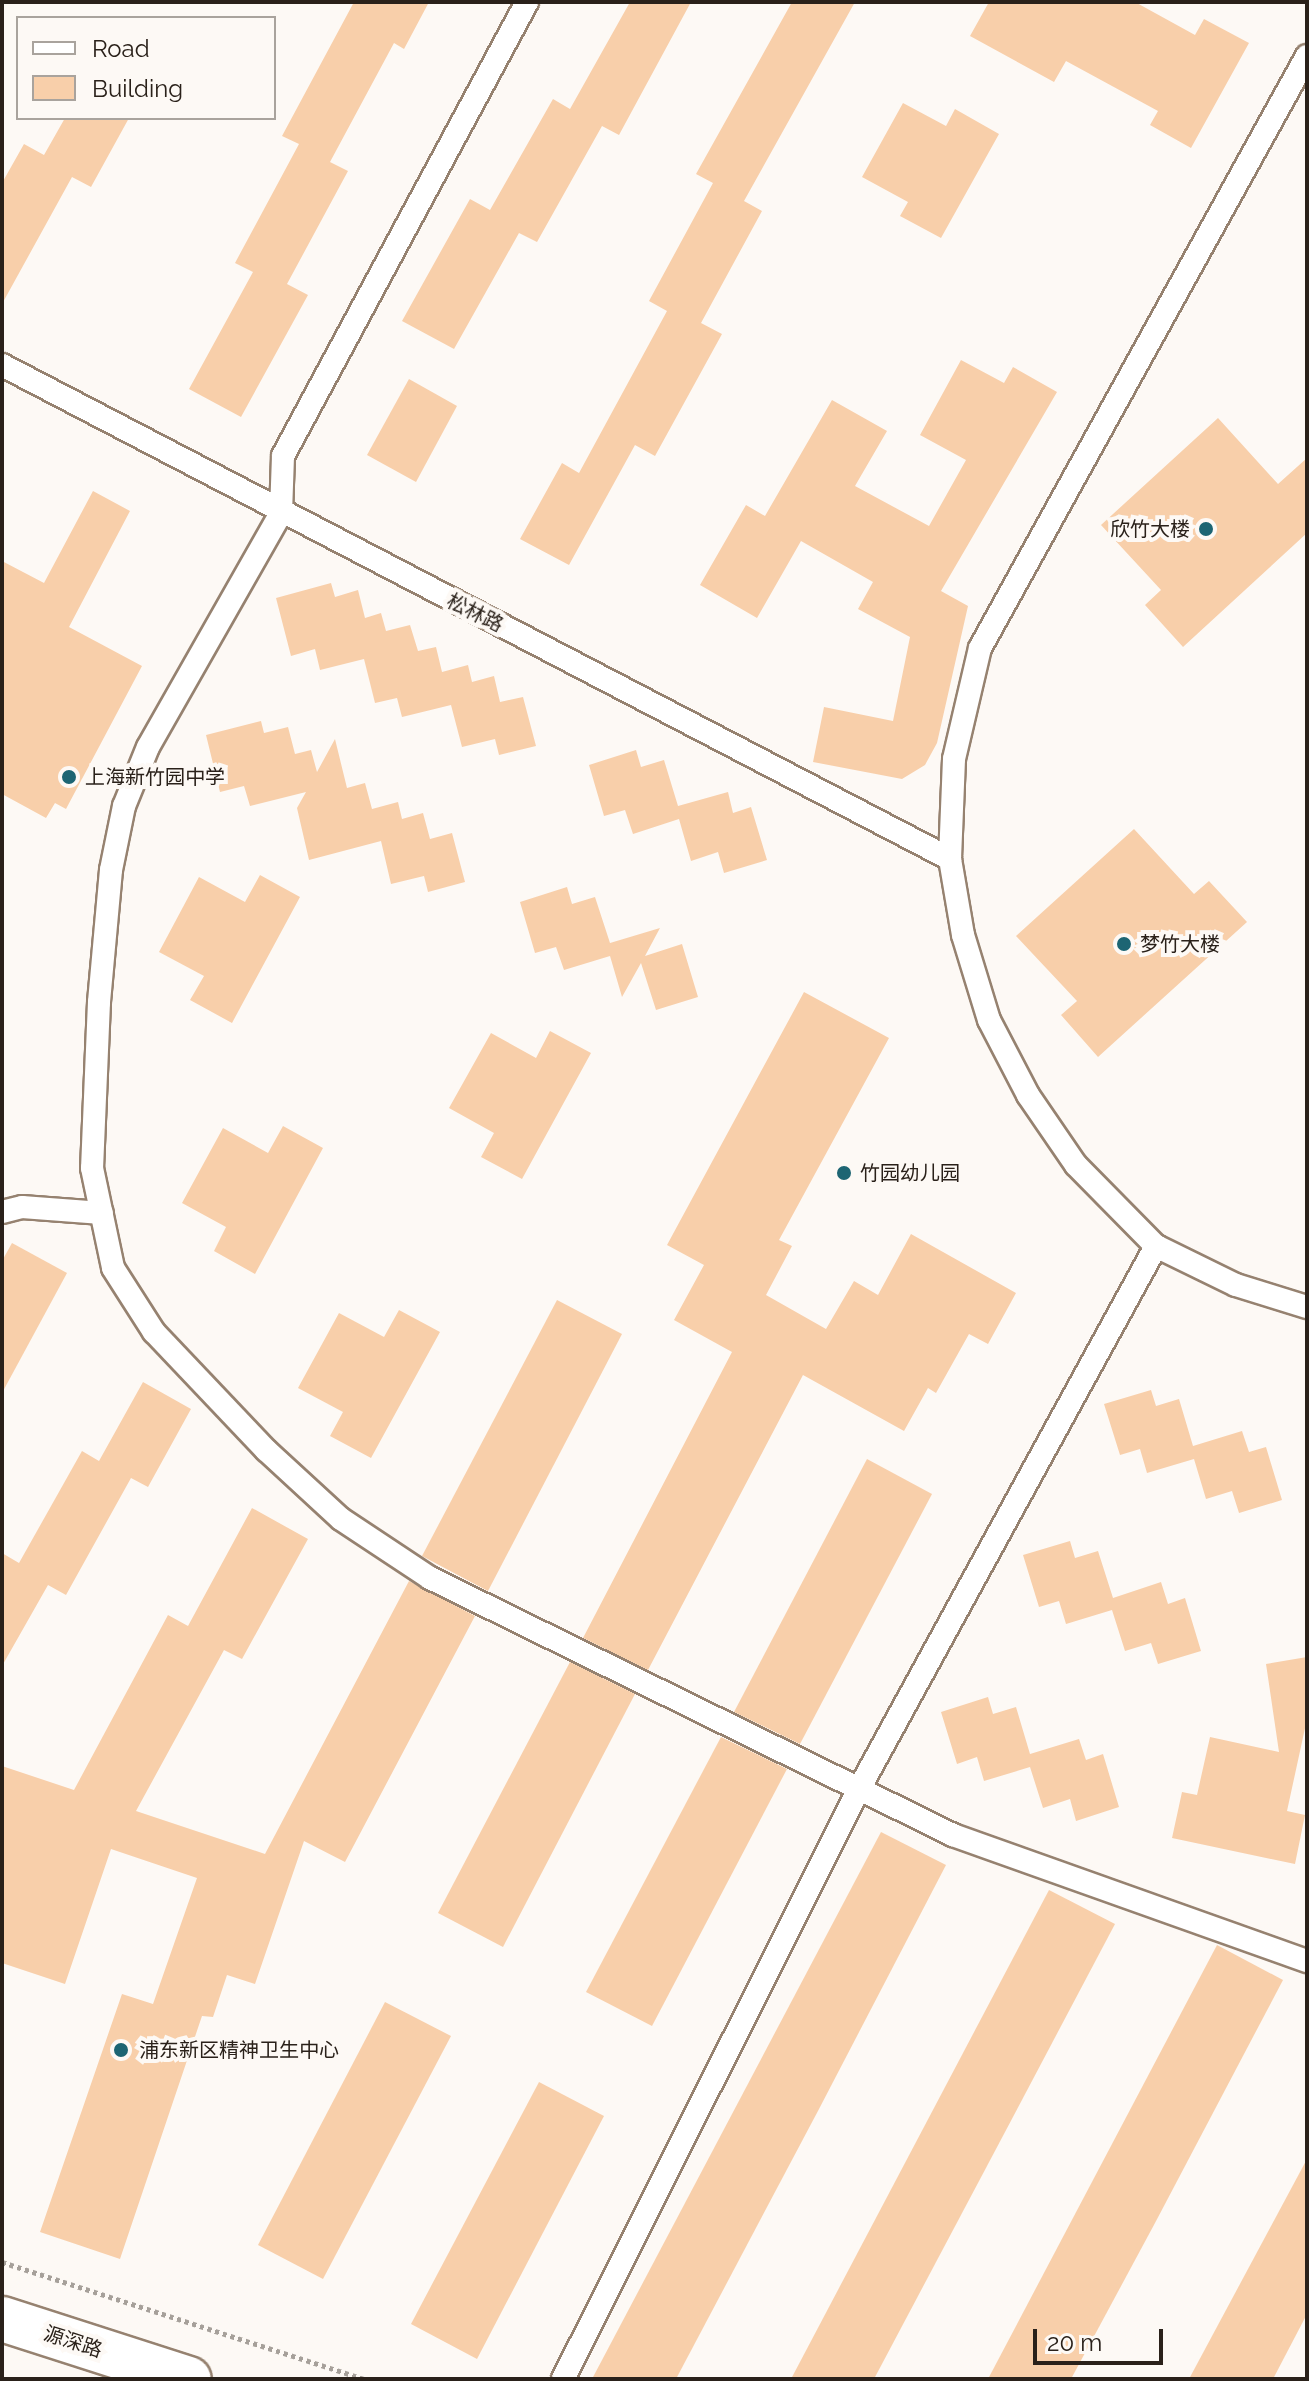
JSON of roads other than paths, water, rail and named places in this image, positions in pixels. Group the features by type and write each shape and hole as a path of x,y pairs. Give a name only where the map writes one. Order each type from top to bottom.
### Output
{"main road":[{"name":"源深路","path":"2,2319 189,2379"}],"lane":[{"path":"527,2 283,456 281,513 148,747 124,806 111,870 99,1002 92,1168 113,1268 154,1332 266,1450 341,1519 430,1578 953,1835 1307,1961"},
{"path":"1307,56 980,648 954,759 950,859 963,935 989,1020 1028,1095 1076,1165 1156,1246 1236,1285 1307,1307"},
{"name":"松林路","path":"2,365 950,859"},
{"path":"2,1212 22,1207 102,1213"},
{"path":"563,2379 859,1789 1156,1246"}],"place":[{"name":"欣竹大楼","path":"1206,529"},
{"name":"上海新竹园中学","path":"69,777"},
{"name":"梦竹大楼","path":"1124,944"},
{"name":"竹园幼儿园","path":"844,1173"},
{"name":"浦东新区精神卫生中心","path":"121,2050"}]}
